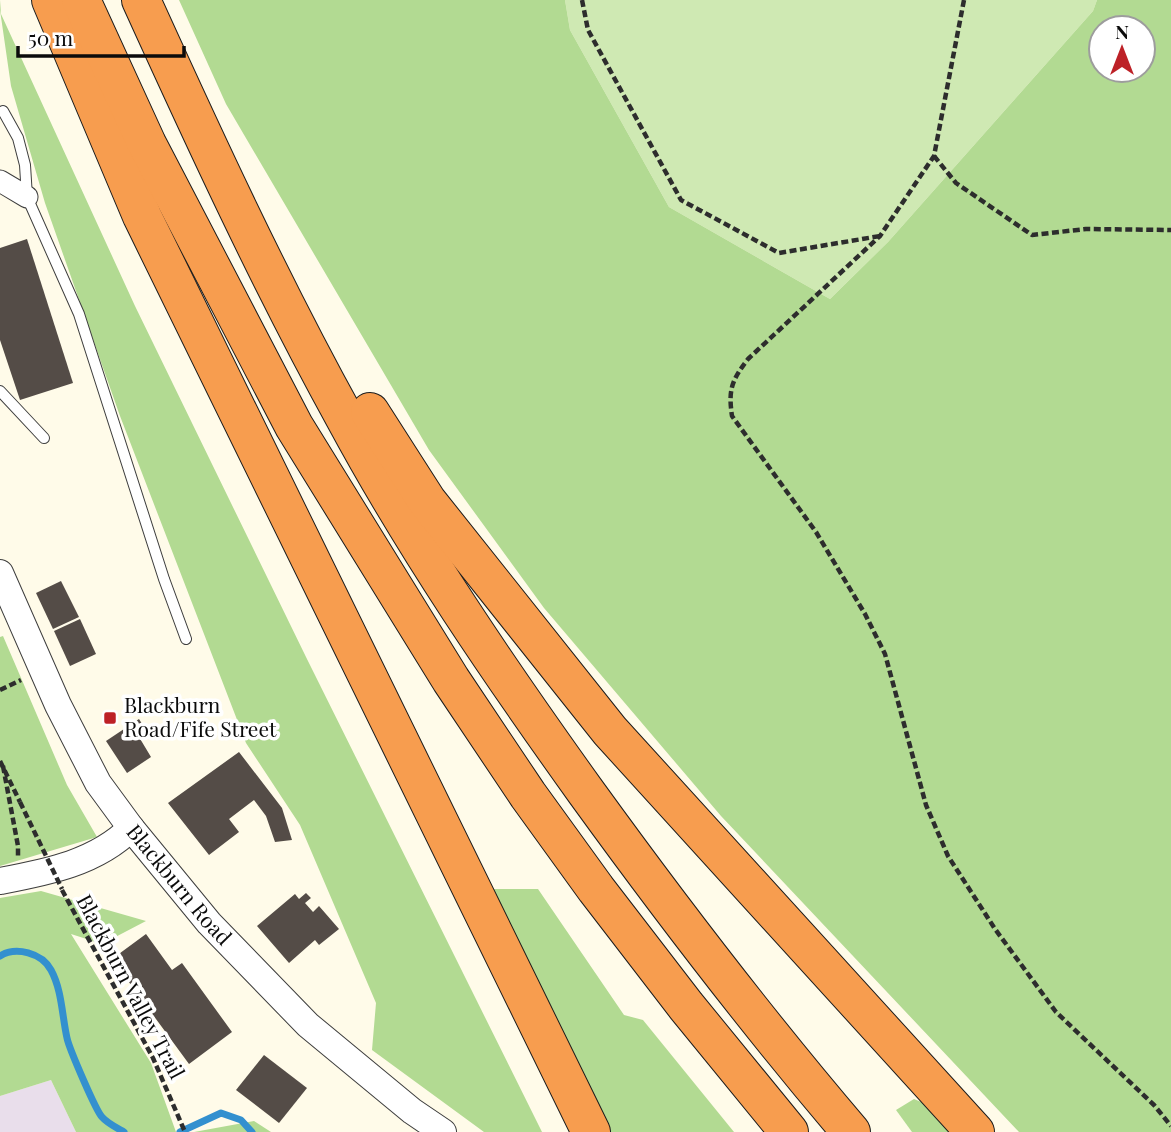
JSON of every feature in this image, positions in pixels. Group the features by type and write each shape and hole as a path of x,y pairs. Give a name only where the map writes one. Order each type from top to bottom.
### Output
{"highway":[{"path":"51,0 142,216 591,1132"},
{"path":"81,0 147,144 293,426 451,680 528,795 596,889 686,1006 789,1132"},
{"path":"141,0 214,160 345,419 426,556 529,712 637,862 725,977 851,1132"},
{"path":"214,160 305,310 427,501 610,732 975,1132"}],"street":[{"path":"0,181 27,197"},
{"name":"Blackburn Road","path":"0,573 58,705 99,783 131,828 209,923 308,1025 412,1111 443,1132"},
{"path":"9,879 64,867 92,856 117,842 131,828"}],"lane":[{"path":"3,111 18,138 25,166 27,197 79,314 164,579 186,639"},
{"path":"0,391 44,438"}],"path":[{"path":"582,0 588,30 681,200 779,253 880,236"},
{"path":"964,0 934,156 880,236 748,359 735,376 729,396 732,416 816,533 865,614 885,654 926,806 948,856 995,929 1056,1012 1154,1105 1171,1126"},
{"path":"934,156 956,183 1032,235 1086,229 1171,230"},
{"path":"1,764 18,846 9,879"},
{"name":"Blackburn Valley Trail","path":"1,764 62,889 153,1058 185,1132"}],"shaded area":[{"path":"51,1080 76,1132 0,1132 0,1096"}],"green space":[{"path":"0,0 1,14 135,306 542,1132 484,1132 372,1050 376,1003 300,825 246,743 120,416 45,203 11,86 0,10"},
{"path":"179,0 565,0 570,30 669,207 830,299 888,242 1087,18 1087,84 1157,84 1157,14 1090,14 1097,0 1171,0 1171,1132 1019,1132 721,816 544,608 429,450 226,104"},
{"path":"565,0 1097,0 1093,11 1087,14 1087,18 888,242 830,299 669,207 570,30"},
{"path":"3,636 67,785 97,837 0,866 0,637"},
{"path":"491,889 538,889 624,1015 643,1020 734,1132 610,1132"},
{"path":"41,891 146,921 102,944 71,934 151,1063 176,1132 76,1132 51,1080 0,1096 0,898"},
{"path":"914,1099 926,1104 952,1132 912,1132 896,1110"},
{"path":"254,1121 271,1132 194,1132"}],"building":[{"path":"27,239 73,383 20,400 0,340 0,248"},
{"path":"61,581 79,617 53,629 36,593"},
{"path":"80,619 96,654 70,666 54,631"},
{"path":"139,719 147,732 139,737 151,757 127,773 106,741"},
{"path":"239,752 282,808 292,840 275,842 266,816 254,800 229,819 239,832 209,855 168,803"},
{"path":"306,893 311,898 305,903 313,912 319,906 339,929 319,945 315,940 289,963 257,926 295,894 299,899"},
{"path":"146,934 172,970 182,963 232,1032 189,1064 112,959"},
{"path":"264,1055 307,1088 279,1123 236,1090"}],"waterway":[{"path":"0,956 13,952 28,953 47,964 57,986 69,1044 89,1092 102,1117 124,1132"},
{"path":"180,1132 221,1113 241,1120 252,1132"}],"place":[{"name":"Blackburn Road/Fife Street","path":"110,718"}]}
